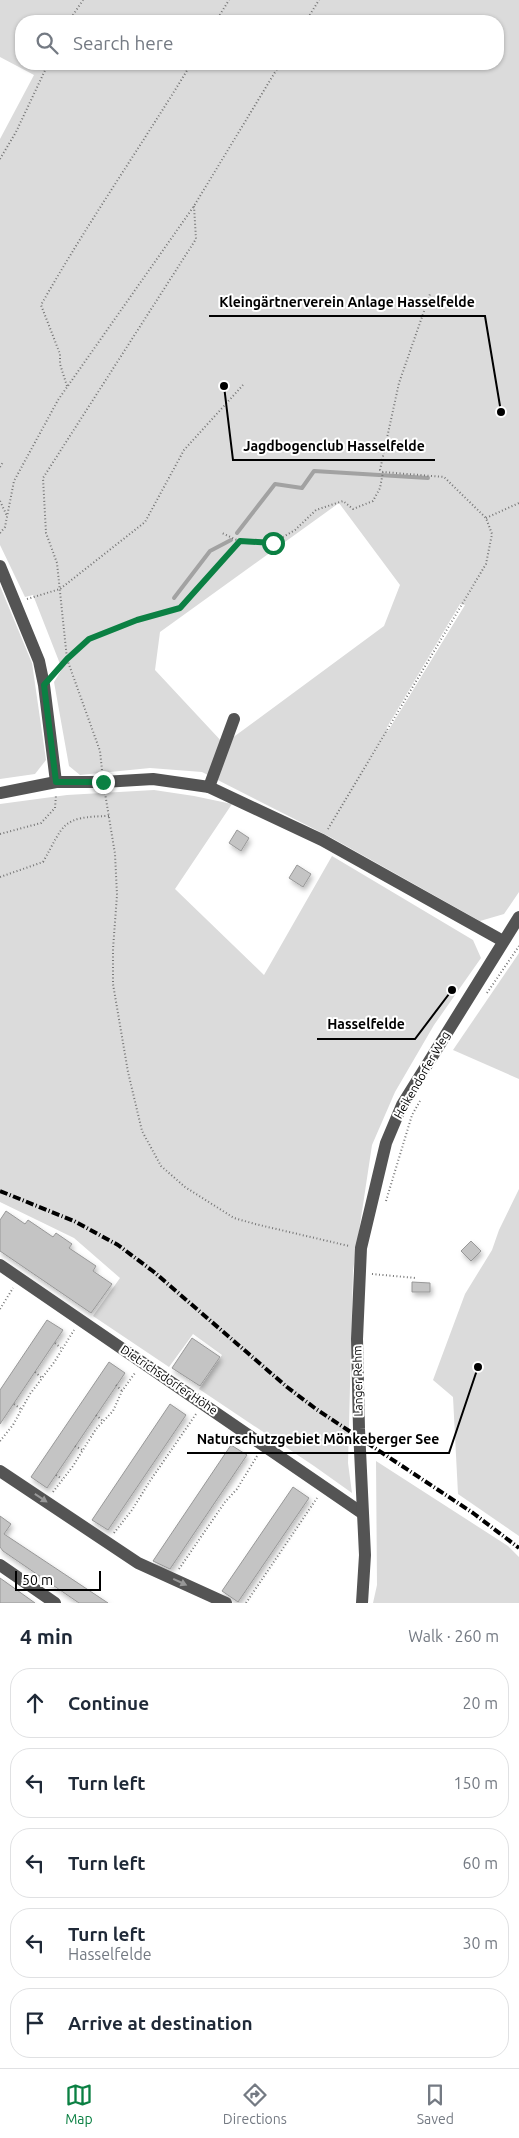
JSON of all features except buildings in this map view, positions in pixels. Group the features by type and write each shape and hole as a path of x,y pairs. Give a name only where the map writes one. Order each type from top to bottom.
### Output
{"street":[{"path":"0,566 39,661 44,685 56,782"},
{"path":"209,787 234,719"},
{"path":"0,793 56,782 103,782 154,778 209,787 322,840 503,941"},
{"name":"Heikendorfer Weg","path":"361,1248 386,1143 402,1105 519,917"},
{"name":"Langer Rehm","path":"361,1248 357,1339 365,1555 362,1603"},
{"name":"Dietrichsdorfer Höhe","path":"0,1265 362,1513"},
{"path":"0,1471 138,1563 226,1603"},
{"path":"0,1565 55,1603"}],"path":[{"path":"73,15 83,0"},
{"path":"220,15 229,0"},
{"path":"310,15 319,0"},
{"path":"0,159 16,132 45,70"},
{"path":"67,386 60,364 60,354 41,304 71,252 187,70"},
{"path":"0,533 5,527 14,481 58,400 194,206 276,70"},
{"path":"383,474 380,470 403,372 430,294"},
{"path":"15,603 60,589 145,522 184,450 243,384"},
{"path":"0,467 3,462"},
{"path":"322,840 486,564 492,534 486,518 444,477 383,474"},
{"path":"222,533 240,541 273,543 296,530 316,510 343,500 353,509 372,501 383,474"},
{"path":"0,501 7,516"},
{"path":"486,518 519,502"},
{"path":"44,685 67,659 89,639 137,620 180,608 240,541"},
{"path":"0,834 41,823 55,808 56,782"},
{"path":"0,876 43,862 63,828 71,820 109,816"},
{"path":"486,994 519,946"},
{"path":"384,1208 412,1115 421,1099"},
{"path":"359,1273 416,1278"},
{"path":"0,1307 19,1278"},
{"path":"1,1439 13,1425 61,1348 81,1320"},
{"path":"54,1343 61,1348"},
{"path":"46,1502 103,1420 113,1411 122,1391 143,1363"},
{"path":"35,1372 42,1378"},
{"path":"116,1385 122,1391"},
{"path":"14,1404 22,1409"},
{"path":"107,1543 132,1510 150,1480 204,1404"},
{"path":"96,1415 103,1420"},
{"path":"75,1446 82,1450"},
{"path":"173,1579 265,1446"},
{"path":"56,1475 62,1479"},
{"path":"246,1603 324,1488"}],"shaded area":[{"path":"0,0 519,0 519,892 504,914 480,921 332,838 202,772 150,768 80,775 69,766 54,682 62,669 33,595 25,597 0,545 0,139 34,75 25,70 504,70 504,15 15,15 15,65 0,57","holes":["339,503 400,585 384,626 224,744 155,670 160,632","460,604 465,605 388,731 386,729"]},
{"path":"0,586 32,663 46,760 35,774 0,779"},
{"path":"154,790 232,804 175,889 264,975 332,856 473,940 481,958 434,1025 395,1092 372,1145 353,1271 348,1463 352,1493 199,1389 222,1355 193,1334 169,1367 93,1316 120,1278 74,1238 0,1202 0,804 67,795"},
{"path":"519,953 519,1079 453,1050"},
{"path":"519,1189 519,1536 458,1494 453,1397 433,1380 465,1294 492,1250 499,1230"},
{"path":"376,1461 508,1546 519,1557 519,1603 373,1603 377,1585"}],"waterway":[{"path":"237,533 275,484 302,488 314,471 428,478"},
{"path":"174,598 210,551 231,540"}],"railway":[{"path":"0,1191 74,1221 118,1245 154,1272 287,1387 316,1409 473,1513 519,1548"}],"place":[{"name":"Jagdbogenclub Hasselfelde","path":"224,386"},
{"name":"Kleingärtnerverein Anlage Hasselfelde","path":"501,412"},
{"name":"Hasselfelde","path":"452,990"},
{"name":"Naturschutzgebiet Mönkeberger See","path":"478,1367"}],"route":[{"path":"103,782 56,782 44,685 67,659 89,639 137,620 180,608 240,541 273,543"}]}
